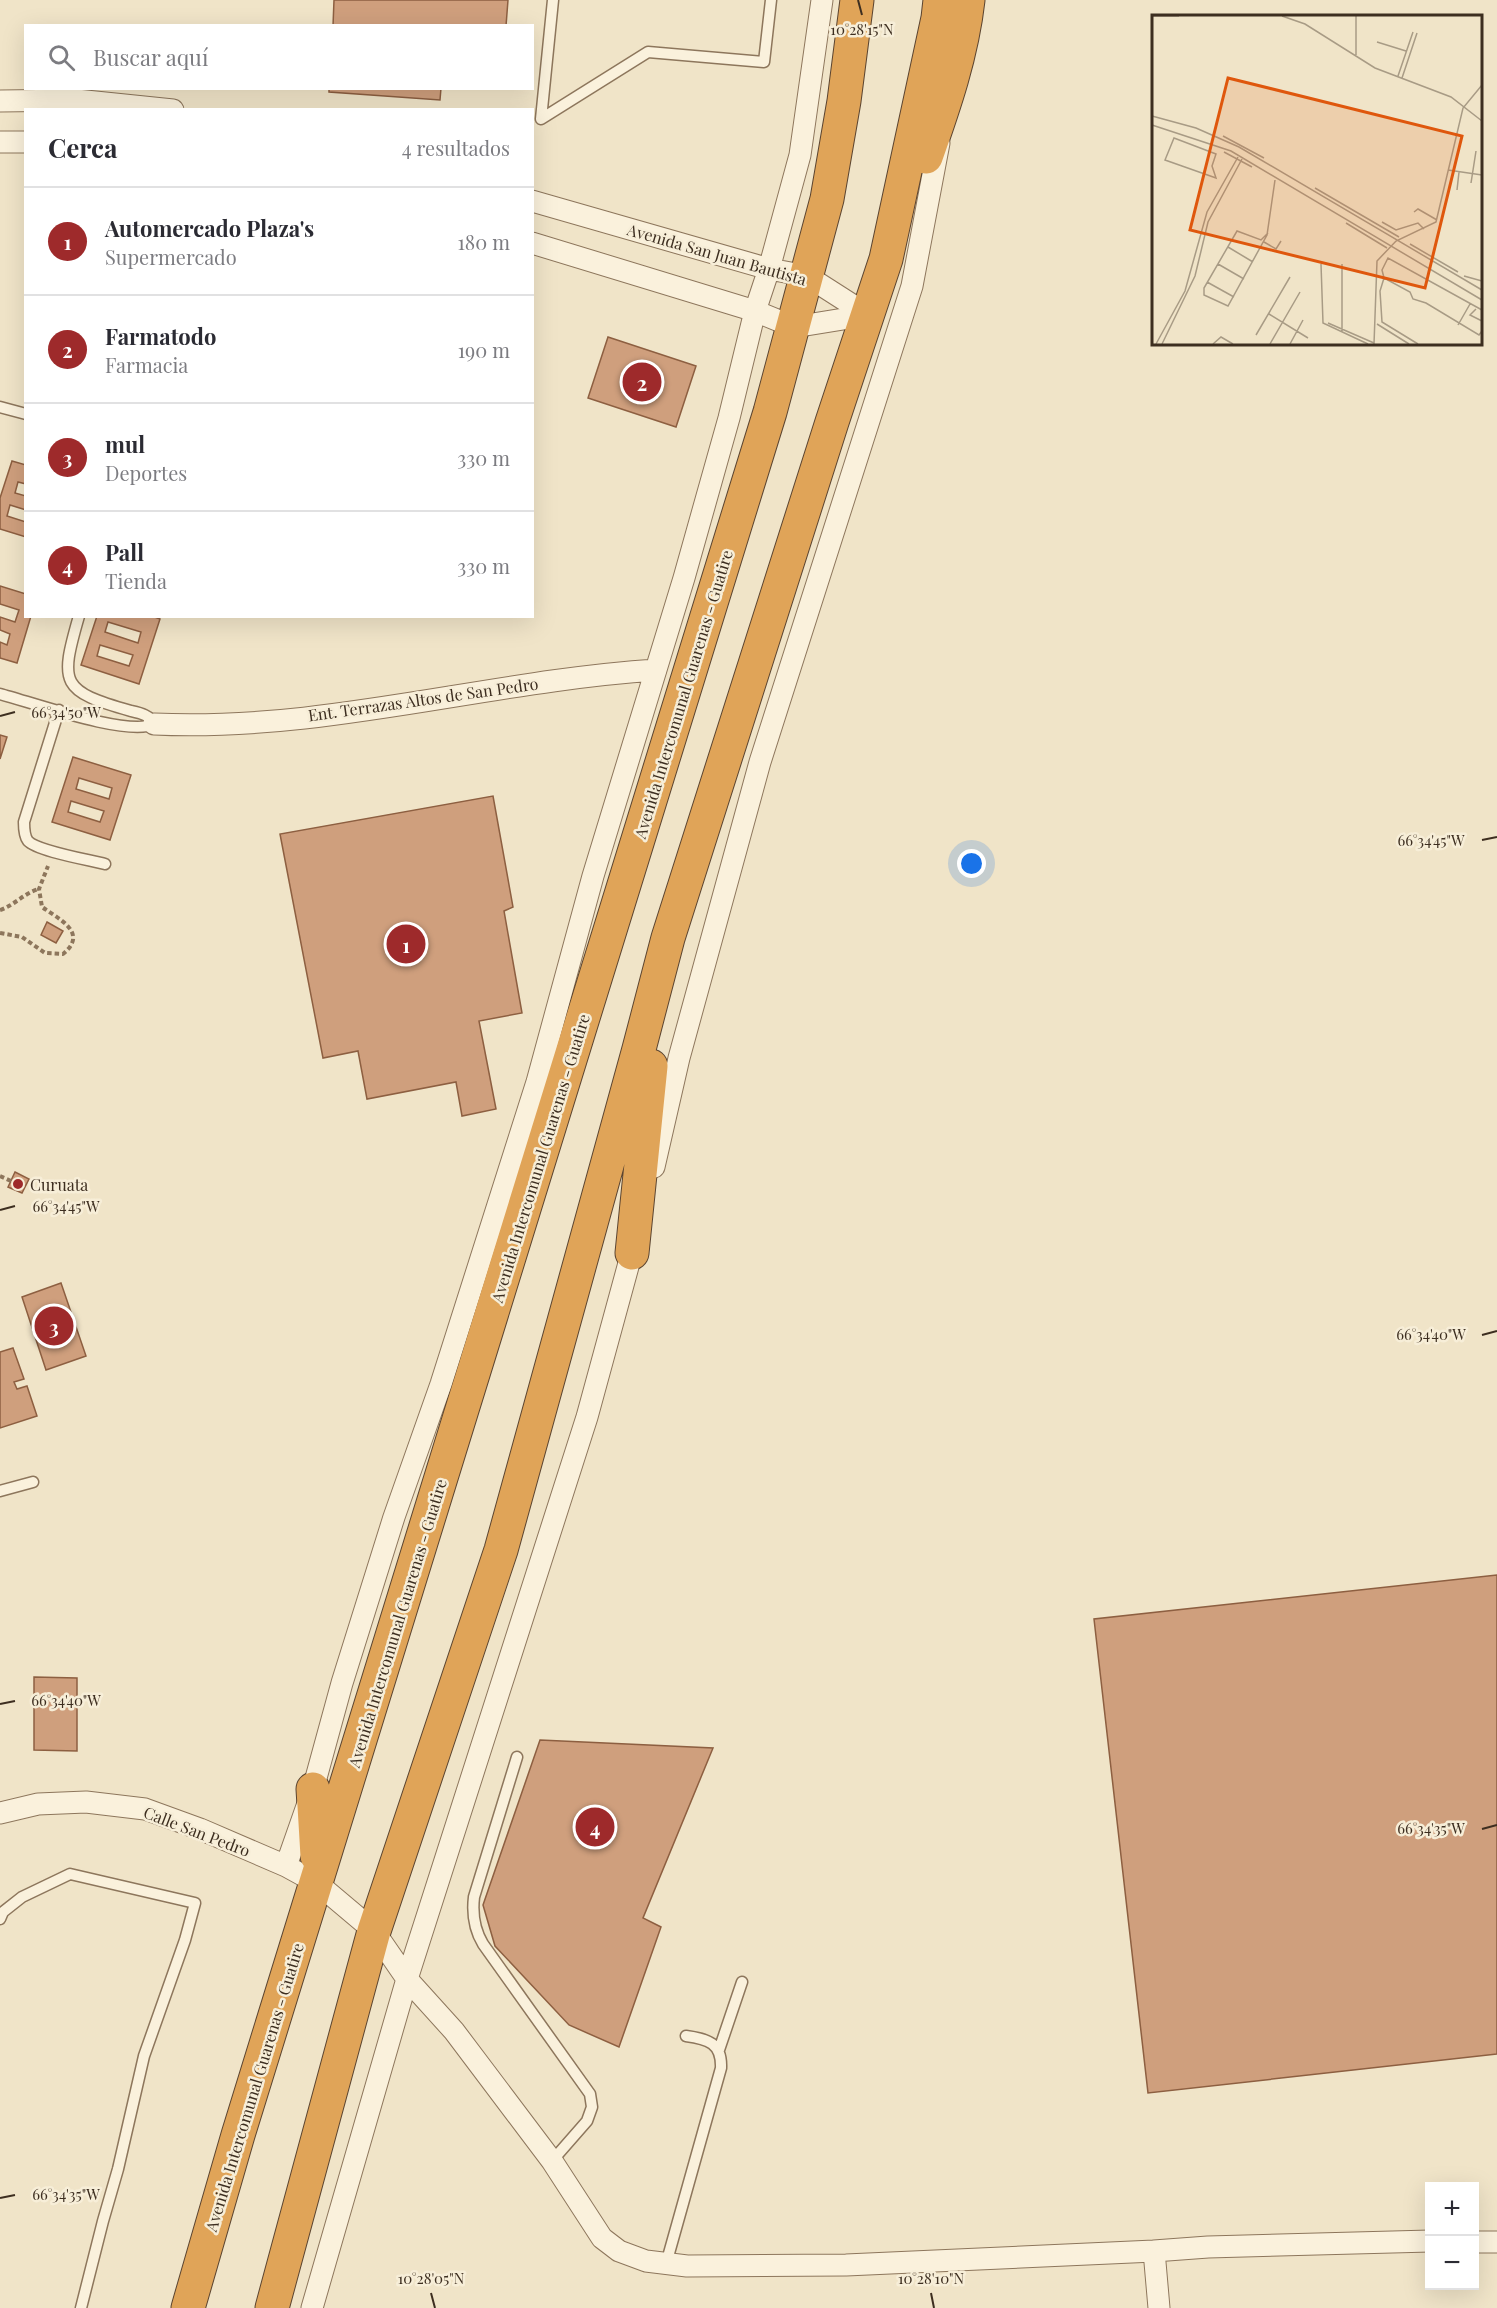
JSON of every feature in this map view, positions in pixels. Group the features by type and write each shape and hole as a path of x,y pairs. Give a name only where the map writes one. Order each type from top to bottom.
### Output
{"highway":[{"name":"Avenida Intercomunal Guarenas - Guatire","path":"188,2308 238,2135 770,412 827,200 844,101 857,0"},
{"path":"886,259 940,0"},
{"path":"272,2308 374,1931 501,1550 668,938 886,259 949,92 966,19 968,0"},
{"path":"632,1252 649,1079 668,938"},
{"path":"313,1789 317,1883"}],"street":[{"name":"Avenida Intercomunal Guarenas - Guatire","path":"286,1866 313,1789 342,1683 391,1528 445,1374 537,1082 593,876 684,578 723,441 755,311 769,269 800,155 822,0"},
{"path":"312,2308 407,1979 587,1418 632,1252 679,1058 760,762 912,286 949,92"},
{"path":"0,101 76,100 154,108"},
{"path":"0,142 24,142"},
{"name":"Avenida San Juan Bautista","path":"534,202 769,269 807,276 868,315"},
{"path":"534,244 755,311 794,327 868,315"},
{"name":"Ent. Terrazas Altos de San Pedro","path":"154,724 210,725 370,710 584,676 656,670"},
{"name":"Calle San Pedro","path":"0,1813 38,1804 86,1802 145,1809 286,1866 317,1883 374,1931 407,1979 454,2031 552,2161 602,2238 619,2251 646,2261 687,2266 846,2265 1208,2247 1425,2241"},
{"path":"1479,2242 1497,2242"},
{"path":"1154,2251 1159,2308"}],"lane":[{"path":"553,0 541,119 648,52 764,62 771,0"},
{"path":"0,407 24,413"},
{"path":"78,618 68,653 67,666 69,677 75,688 85,696 147,716 154,724"},
{"path":"0,694 102,722 133,727 154,724"},
{"path":"59,710 24,827 26,836 30,842 54,851 105,864"},
{"path":"0,1491 33,1482"},
{"path":"517,1757 474,1897 472,1913 477,1934 483,1944 590,2094 592,2107 587,2121 552,2161"},
{"path":"1,1914 22,1897 70,1874 195,1903 185,1940 144,2056 124,2148 81,2308"},
{"path":"666,2264 721,2068 719,2050 742,1982"},
{"path":"686,2036 702,2038 719,2050"}],"path":[{"path":"0,933 22,937 45,953 63,954 70,949 73,939 71,930 65,922 42,907 39,889 54,851"},
{"path":"0,910 12,906 29,891 39,889"},
{"path":"0,1176 11,1180"}],"building":[{"path":"334,0 508,0 506,24 333,24"},
{"path":"329,90 441,90 440,100 329,92"},
{"path":"608,337 696,366 676,427 588,398"},
{"path":"12,461 24,464 24,484 18,482 15,493 24,495 24,509 10,505 7,516 24,521 24,536 0,529 0,498"},
{"path":"0,586 24,593 24,618 30,618 17,663 0,658 0,642 7,645 10,634 0,630 0,617 15,622 19,610 0,604"},
{"path":"96,618 160,619 139,684 81,665","holes":["108,622 141,632 138,643 105,632","100,645 133,655 129,666 97,656"]},
{"path":"0,735 7,737 0,759"},
{"path":"73,757 131,775 110,840 52,822","holes":["79,778 112,788 109,799 76,789","71,801 104,811 100,822 68,812"]},
{"path":"493,796 513,907 504,911 522,1013 479,1021 496,1109 462,1116 456,1082 367,1099 358,1051 323,1058 280,834"},
{"path":"47,922 63,931 56,943 41,935"},
{"name":"Curuata","path":"15,1172 29,1179 22,1193 8,1187"},
{"path":"61,1283 86,1356 46,1370 22,1297"},
{"path":"13,1348 24,1379 14,1382 17,1389 27,1386 37,1416 0,1428 0,1352"},
{"path":"1497,1575 1497,2054 1148,2093 1094,1619"},
{"path":"34,1677 77,1678 77,1751 34,1750"},
{"path":"540,1740 713,1748 643,1918 661,1927 619,2047 569,2025 495,1946 483,1905"}],"place":[{"name":"Farmatodo","path":"642,382"},
{"name":"Automercado Plaza's","path":"406,944"},
{"name":"Curuata","path":"18,1184"},
{"name":"mul","path":"54,1326"},
{"name":"Pall","path":"595,1827"}]}
